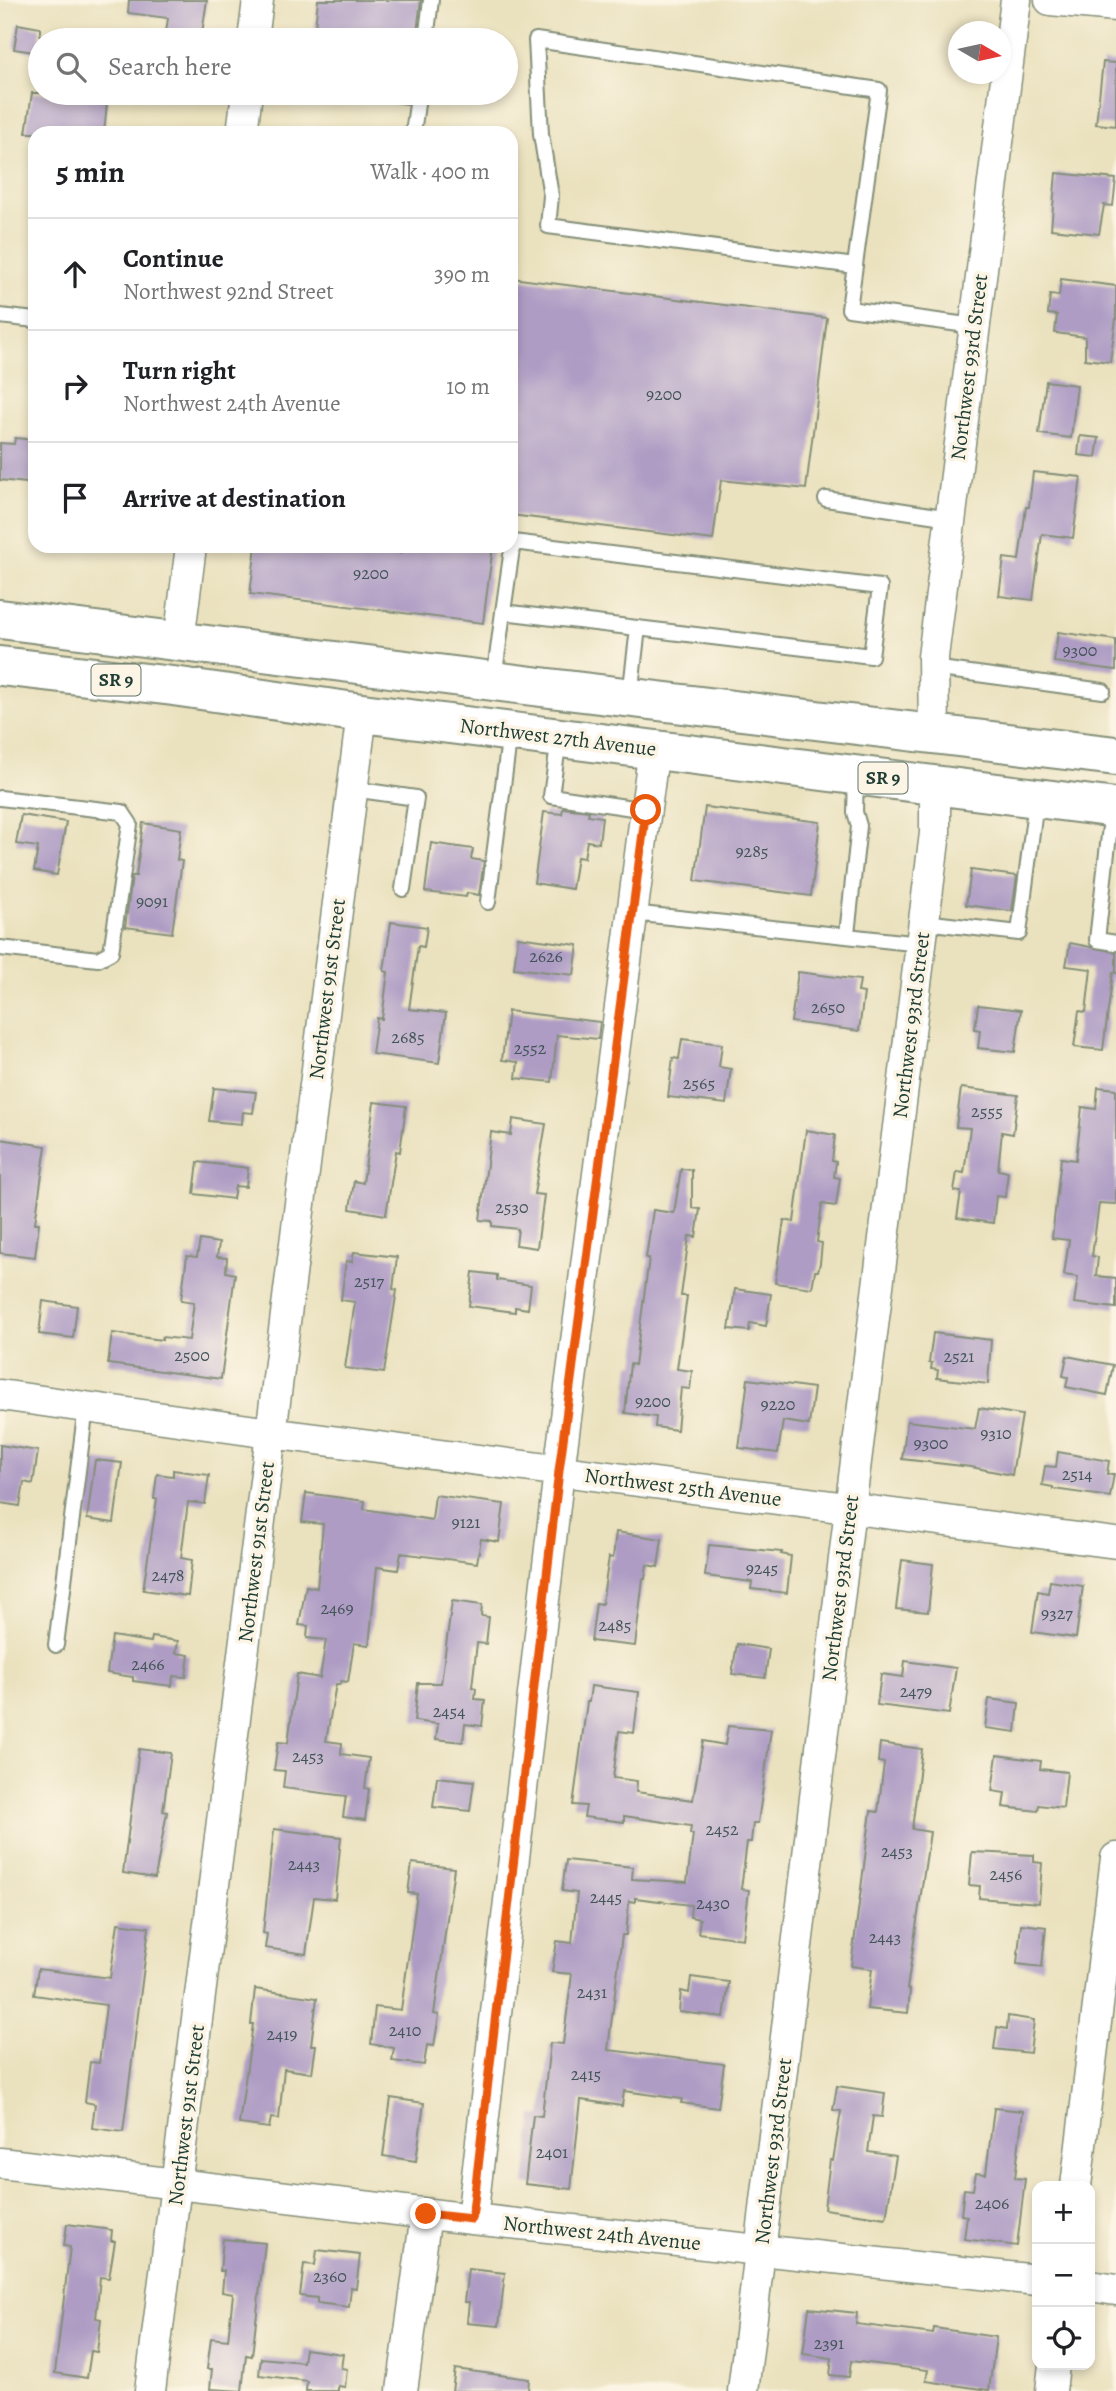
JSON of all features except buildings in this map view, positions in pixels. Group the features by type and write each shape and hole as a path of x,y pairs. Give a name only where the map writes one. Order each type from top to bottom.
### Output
{"main road":[{"name":"SR 9","path":"0,619 1116,756"},
{"path":"0,646 124,661 144,656 179,641 209,677 232,695"},
{"name":"Northwest 27th Avenue","path":"0,666 1037,798 1115,801"},
{"path":"629,698 635,725 654,748 693,728 717,725 884,747 934,734"}],"street":[{"path":"254,28 258,0"},
{"name":"Northwest 93rd Street","path":"934,734 933,668 1016,0"},
{"path":"1050,0 1116,6"},
{"path":"243,126 246,105"},
{"path":"179,641 190,553"},
{"name":"Northwest 91st Street","path":"150,2391 362,713"},
{"path":"472,2219 559,1471 654,748"},
{"name":"Northwest 93rd Street","path":"743,2391 935,833 935,785"},
{"name":"Northwest 25th Avenue","path":"0,1395 1116,1544"},
{"path":"1077,2181 1116,1858"},
{"name":"Northwest 24th Avenue","path":"0,2163 426,2214 1032,2279"},
{"path":"402,2391 426,2214"},
{"path":"1095,2287 1116,2290"},
{"path":"1051,2391 1053,2370"}],"lane":[{"path":"428,28 431,0"},
{"path":"855,266 548,226 551,196 541,134 536,40 879,90 855,266 849,309 974,326"},
{"path":"414,126 417,105"},
{"path":"0,316 28,319"},
{"path":"826,499 950,518"},
{"path":"503,612 871,656 880,587 518,543"},
{"path":"494,681 511,553"},
{"path":"629,698 638,628"},
{"path":"933,668 1103,691"},
{"path":"488,902 510,731"},
{"path":"560,737 551,796 646,810"},
{"path":"847,934 859,827 855,812 856,774"},
{"path":"353,789 416,798 403,889"},
{"path":"0,798 122,812 130,824 111,952 98,959 0,948"},
{"path":"632,913 847,934 1019,933 1037,798"},
{"path":"1115,801 1097,940 1116,943"},
{"path":"56,1645 86,1407"}],"route":[{"path":"426,2214 472,2219 559,1471 646,810"}]}
